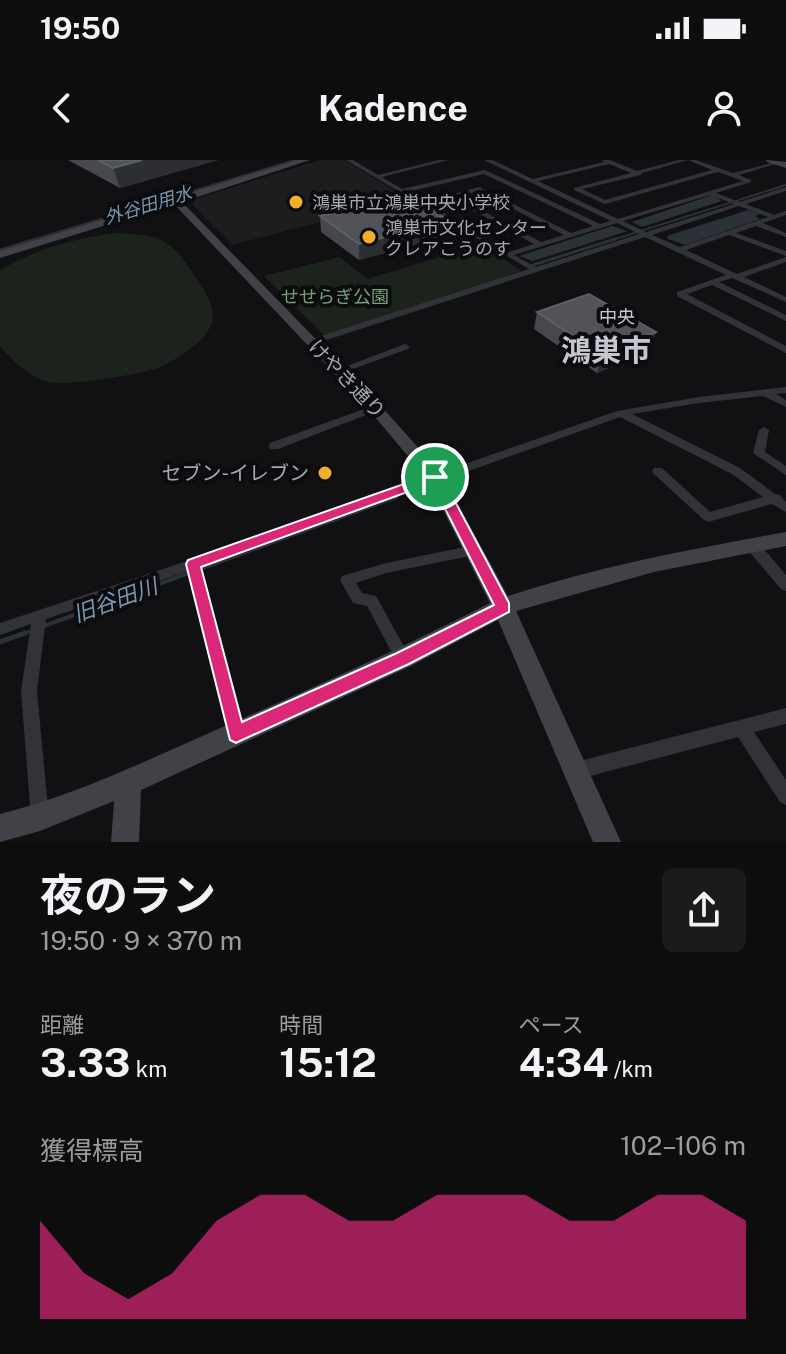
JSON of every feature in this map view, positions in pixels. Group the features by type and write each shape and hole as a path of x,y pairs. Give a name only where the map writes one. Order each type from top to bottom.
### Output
{"street":[{"path":"0,255 306,160"},
{"path":"349,160 535,270"},
{"path":"376,177 446,160"},
{"path":"488,160 785,298"},
{"path":"648,160 664,166"},
{"path":"509,254 749,181 733,175 718,170 688,160 576,189 605,202 718,170"},
{"path":"532,181 607,161 677,188"},
{"path":"733,175 777,163"},
{"path":"396,165 405,170"},
{"path":"401,191 485,172 598,226"},
{"path":"423,204 479,189 569,235"},
{"path":"311,342 786,189"},
{"path":"688,192 698,196"},
{"path":"711,193 774,217"},
{"path":"542,199 559,194"},
{"path":"451,196 539,244"},
{"name":"けやき通り","path":"176,201 375,408 435,477 503,607 607,842"},
{"path":"679,250 786,213"},
{"path":"756,223 786,235"},
{"path":"730,233 786,256"},
{"path":"786,256 680,294 786,350"},
{"path":"712,282 786,318"},
{"path":"339,371 405,347"},
{"path":"0,629 621,413 786,390"},
{"path":"764,392 786,404"},
{"path":"274,446 375,408"},
{"path":"621,413 736,471 786,508"},
{"path":"764,430 759,453 786,471"},
{"path":"658,471 708,517 776,498"},
{"path":"0,828 40,818 128,782 403,659 503,607 546,592 654,564 786,539"},
{"path":"752,545 786,585"},
{"path":"403,659 371,600 358,599 347,580 386,568 475,550"},
{"path":"193,564 236,734"},
{"path":"39,615 29,691 40,818"},
{"path":"575,771 786,716"},
{"path":"741,727 786,796"},
{"path":"125,842 128,782"}],"shaded area":[{"name":"鴻巣市立鴻巣中央小学校","path":"320,160 344,160 409,199 232,245 192,204 195,199"},
{"path":"712,195 722,201 642,227 632,222"},
{"path":"748,210 760,214 755,216 760,219 685,245 668,239 667,236"},
{"path":"612,226 628,231 533,261 519,256"}],"green space":[{"path":"116,233 152,237 176,251 210,302 213,315 209,329 192,348 177,358 140,373 71,383 48,382 34,376 0,346 0,270 56,246"},
{"name":"せせらぎ公園","path":"480,245 522,271 324,335 264,276 340,257 367,279"}],"building":[{"path":"98,160 142,160 113,168"},
{"path":"411,197 448,220 359,244 320,216 381,201 386,204"},
{"path":"589,294 656,332 602,355 537,312"}],"waterway":[{"name":"外谷田用水","path":"29,241 295,160"},
{"path":"609,241 786,185"},
{"name":"外谷田用水","path":"0,250 36,239"},
{"path":"533,265 615,239"},
{"name":"旧谷田川","path":"44,626 396,497"},
{"name":"旧谷田川","path":"22,634 32,631"},
{"name":"旧谷田川","path":"0,642 22,634"}],"place":[{"name":"鴻巣市立鴻巣中央小学校","path":"296,202"},
{"name":"鴻巣市文化センター クレアこうのす","path":"369,237"},
{"name":"セブン-イレブン","path":"325,473"}],"district":[{"name":"中央","path":"617,316"},
{"name":"鴻巣市","path":"606,350"}],"route":[{"path":"435,477 503,607 403,659 236,734 193,564 435,477"}]}
